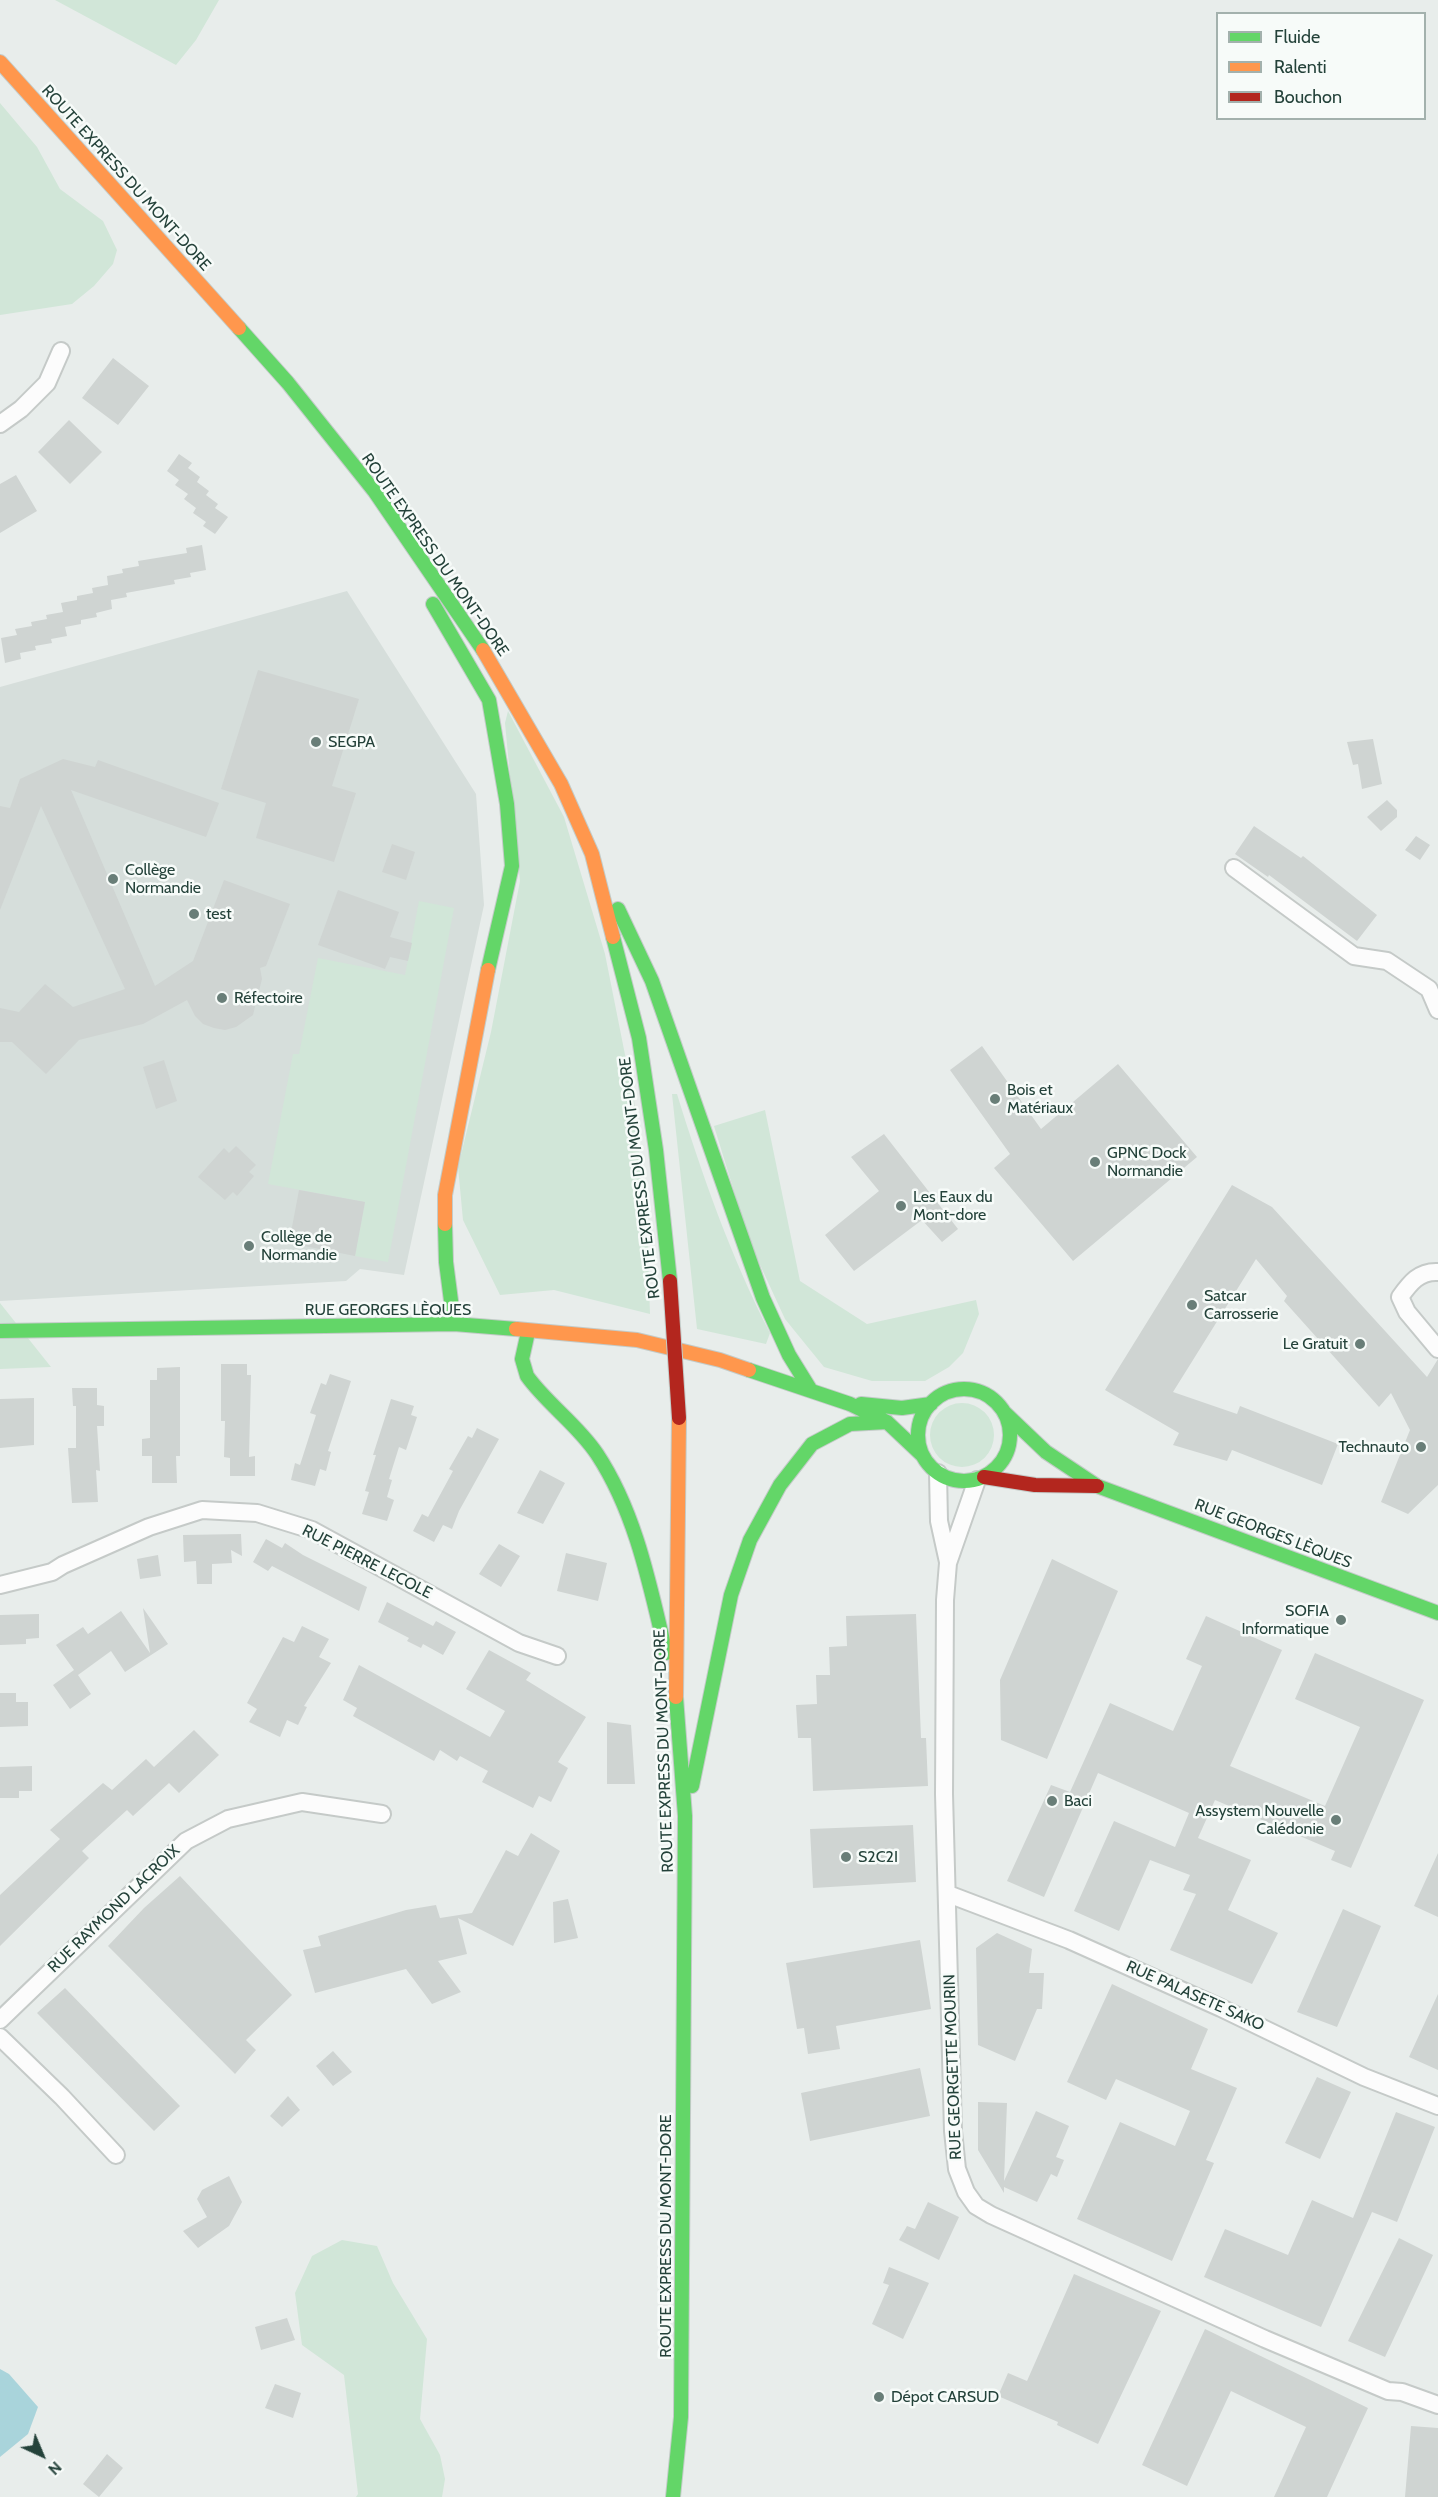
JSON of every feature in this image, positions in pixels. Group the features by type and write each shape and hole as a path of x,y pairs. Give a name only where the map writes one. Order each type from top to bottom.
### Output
{"main road":[{"name":"ROUTE EXPRESS DU MONT-DORE","path":"0,62 288,382 375,492 471,630 513,699 561,784 592,854 639,1038 656,1150 670,1281 679,1418 676,1692 685,1816 681,2417 673,2497"},
{"path":"150,230 277,392"},
{"path":"394,545 412,572"},
{"path":"424,591 471,666 489,700 507,804 512,866 488,971 446,1195 446,1262 454,1324"},
{"path":"592,854 652,981 763,1298 789,1355 810,1389"},
{"name":"RUE GEORGES LÈQUES","path":"0,1331 454,1324 637,1340 720,1360 850,1404 887,1422 922,1455"},
{"name":"RUE GEORGES LÈQUES","path":"0,1336 24,1332"},
{"path":"528,1332 522,1369 532,1385 556,1408 596,1454 629,1519 648,1578 676,1692"},
{"path":"967,1389 982,1392 995,1400 1004,1412 1010,1426 1010,1442 1001,1462 981,1478 964,1482 950,1479 938,1473 922,1455 918,1442 923,1415 942,1395 954,1390 967,1389"},
{"name":"RUE GEORGES LÈQUES","path":"850,1404 902,1407 931,1404"},
{"name":"RUE GEORGES LÈQUES","path":"1004,1412 1046,1452 1097,1486 1438,1613"},
{"path":"685,1816 731,1595 750,1540 780,1485 812,1444 850,1424 887,1422"},
{"name":"RUE GEORGES LÈQUES","path":"981,1478 1035,1485 1097,1486"}],"street":[{"path":"0,424 21,409 47,383 62,351"},
{"path":"1234,868 1354,956 1387,961 1429,989 1438,1010"},
{"path":"1438,1272 1429,1271 1411,1281 1400,1297 1407,1312 1438,1349"},
{"name":"RUE GEORGETTE MOURIN","path":"938,1473 939,1521 948,1563"},
{"name":"RUE GEORGETTE MOURIN","path":"981,1478 948,1563 945,1600 944,1794 953,2131 957,2169 966,2192 976,2206 1032,2235 1388,2391 1402,2392 1438,2405"},
{"name":"RUE PIERRE LECOLE","path":"0,1585 52,1572 149,1527 202,1510 257,1513 312,1530 519,1643 557,1656"},
{"name":"RUE RAYMOND LACROIX","path":"0,2020 186,1841 228,1819 302,1802 382,1814"},
{"name":"RUE PALASETE SAKO","path":"948,1894 1069,1940 1281,2035 1364,2077 1438,2106"},
{"path":"0,2037 62,2097 116,2155"}],"shaded area":[{"name":"Collège de Normandie","path":"347,591 476,794 484,905 404,1275 360,1269 346,1281 0,1301 0,687"}],"green space":[{"path":"55,0 219,0 196,40 176,65"},
{"path":"0,103 37,147 60,189 103,221 117,250 113,264 94,286 72,304 0,315"},
{"path":"508,711 564,817 605,954 634,1100 647,1224 650,1314 554,1290 500,1295 463,1220 458,1167 491,1032 520,881 505,723"},
{"path":"419,901 454,908 388,1262 355,1256 365,1202 268,1184 293,1054 299,1054 318,958 405,975"},
{"path":"672,1094 677,1094 718,1215 770,1333 766,1344 697,1329"},
{"path":"765,1110 800,1281 867,1324 976,1300 979,1314 963,1353 949,1367 925,1381 872,1381 824,1367 785,1319 750,1243 714,1126"},
{"path":"0,1303 51,1367 0,1369"},
{"path":"962,1403 980,1408 985,1412 989,1417 994,1435 989,1453 985,1458 980,1462 962,1467 944,1462 939,1458 935,1453 930,1435 935,1417 939,1412 944,1408"},
{"path":"342,2240 377,2246 393,2283 427,2339 420,2419 440,2455 445,2479 442,2497 356,2497 358,2494 344,2375 302,2345 295,2293 312,2256"}],"water":[{"path":"0,2369 9,2374 38,2407 28,2434 0,2457"}],"building":[{"path":"113,358 149,386 118,425 82,398"},
{"path":"69,420 102,452 70,484 38,452"},
{"path":"179,454 192,463 188,468 200,477 197,482 209,491 206,495 218,504 215,508 228,517 215,534 203,526 206,522 193,513 196,508 184,499 188,494 175,485 179,480 167,471"},
{"path":"16,475 37,511 0,533 0,484"},
{"path":"202,545 206,570 190,573 191,577 174,580 175,584 126,593 127,597 111,600 112,609 96,613 97,617 81,620 81,624 65,627 67,636 51,639 52,643 35,646 36,650 20,653 21,659 5,663 1,638 17,635 15,629 32,626 31,622 47,619 46,615 63,612 61,603 77,600 77,596 93,593 92,588 108,585 107,576 123,573 122,569 139,566 138,561 187,553 186,548"},
{"name":"SEGPA","path":"258,670 359,699 332,786 356,793 334,862 256,838 266,803 221,789"},
{"path":"1373,739 1382,784 1362,789 1358,764 1353,765 1347,742"},
{"path":"63,759 95,767 98,760 219,803 206,837 71,790 155,986 193,961 224,880 290,904 266,966 260,968 262,979 253,1015 236,1027 225,1030 203,1024 195,1016 187,1000 143,1024 79,1040 46,1074 12,1042 0,1042 0,1008 19,1012 45,984 73,1007 125,989 41,806 0,910 0,806 10,808 20,779"},
{"path":"1387,800 1397,810 1397,817 1381,831 1367,817"},
{"path":"1254,826 1301,858 1303,856 1377,915 1357,941 1269,875 1268,877 1235,854"},
{"path":"1416,836 1430,845 1420,860 1405,850"},
{"path":"392,844 415,852 406,880 382,872"},
{"path":"338,890 399,912 390,937 412,943 408,961 390,957 385,969 318,945"},
{"name":"GPNC Dock Normandie","path":"982,1046 1041,1129 1118,1064 1197,1157 1073,1261 994,1168 1010,1154 950,1070"},
{"path":"164,1060 177,1101 156,1109 143,1067"},
{"name":"Les Eaux du Mont-dore","path":"884,1134 958,1229 942,1242 922,1220 854,1271 825,1235 879,1191 851,1157"},
{"path":"236,1146 256,1165 249,1172 254,1176 237,1196 233,1192 225,1200 198,1177 224,1148 229,1153"},
{"path":"1232,1185 1272,1207 1427,1377 1438,1359 1438,1485 1408,1514 1381,1502 1410,1430 1391,1393 1379,1407 1284,1301 1287,1296 1256,1259 1173,1392 1237,1414 1240,1406 1338,1444 1322,1485 1232,1450 1227,1461 1173,1445 1179,1433 1105,1390"},
{"path":"299,1190 365,1202 355,1256 289,1243"},
{"path":"221,1364 247,1364 247,1375 251,1375 249,1457 255,1456 255,1476 230,1476 230,1458 224,1457 225,1421 221,1421"},
{"path":"180,1367 180,1456 176,1456 177,1483 152,1483 152,1456 142,1456 142,1439 150,1438 150,1380 157,1380 157,1368"},
{"path":"330,1374 351,1381 328,1451 331,1452 326,1471 320,1469 315,1486 291,1480 295,1463 300,1465 316,1415 310,1413 321,1383 326,1385"},
{"path":"72,1388 97,1388 97,1405 104,1406 104,1426 97,1426 100,1471 96,1470 98,1502 72,1503 68,1448 76,1448 76,1406 73,1406"},
{"path":"34,1398 34,1445 0,1448 0,1399"},
{"path":"391,1399 414,1406 411,1415 417,1417 406,1450 399,1447 389,1479 392,1480 387,1497 394,1500 387,1521 362,1514 369,1492 365,1491 376,1455 373,1455"},
{"path":"477,1428 499,1439 459,1511 452,1529 443,1525 434,1542 413,1531 422,1514 428,1517 453,1471 449,1469 468,1436 472,1438"},
{"path":"540,1470 565,1483 543,1524 517,1513"},
{"path":"241,1534 242,1556 231,1550 232,1563 212,1564 212,1584 197,1584 196,1561 184,1562 183,1535"},
{"path":"266,1539 282,1548 285,1543 303,1555 367,1587 359,1611 272,1566 268,1571 253,1562"},
{"path":"499,1544 520,1556 501,1587 479,1574"},
{"path":"566,1553 607,1563 598,1601 557,1591"},
{"path":"158,1555 161,1576 140,1579 137,1559"},
{"path":"1052,1559 1118,1591 1047,1759 1001,1740 1000,1680"},
{"path":"387,1602 433,1626 436,1621 456,1632 443,1655 423,1644 421,1648 407,1641 409,1638 378,1622"},
{"path":"143,1608 168,1644 125,1672 111,1651 78,1675 91,1694 70,1709 53,1685 74,1670 56,1645 83,1627 88,1634 121,1611 150,1653"},
{"path":"39,1614 39,1638 26,1639 26,1644 0,1645 0,1615"},
{"path":"916,1614 921,1738 926,1738 928,1786 813,1791 811,1738 798,1738 796,1705 817,1704 816,1675 830,1675 829,1647 847,1646 846,1616"},
{"path":"1206,1616 1282,1650 1230,1766 1325,1806 1360,1727 1295,1699 1315,1653 1424,1700 1351,1868 1331,1860 1335,1851 1215,1800 1198,1838 1251,1860 1228,1910 1278,1933 1252,1984 1170,1950 1196,1894 1183,1890 1190,1875 1150,1860 1119,1931 1074,1911 1114,1821 1175,1847 1189,1813 1098,1773 1044,1897 1007,1881 1051,1785 1070,1792 1110,1703 1173,1731 1202,1666 1186,1659"},
{"path":"302,1626 329,1639 319,1657 331,1663 304,1706 307,1707 298,1725 287,1720 280,1737 249,1722 257,1709 247,1703 283,1637 294,1642"},
{"path":"489,1650 531,1673 526,1680 586,1717 558,1762 568,1768 551,1802 539,1796 533,1808 482,1782 488,1771 460,1756 457,1761 440,1750 434,1761 353,1716 357,1708 343,1700 359,1665 490,1737 505,1711 466,1689"},
{"path":"0,1693 16,1693 16,1702 28,1702 28,1726 0,1727"},
{"path":"607,1722 631,1725 635,1784 607,1784"},
{"path":"194,1730 219,1755 179,1793 169,1783 133,1816 127,1810 82,1851 89,1858 0,1946 0,1895 60,1839 50,1830 103,1783 112,1790 146,1759 154,1767"},
{"path":"32,1766 32,1791 19,1791 19,1798 0,1798 0,1767"},
{"name":"S2C2I","path":"913,1825 916,1882 813,1888 810,1829"},
{"path":"531,1833 560,1851 513,1946 458,1918 467,1954 438,1961 461,1992 432,2004 406,1969 315,1993 303,1950 321,1946 318,1936 406,1910 436,1905 440,1918 472,1913 506,1850 518,1856"},
{"path":"1438,1853 1438,1917 1414,1906"},
{"path":"180,1876 292,1995 246,2040 256,2050 235,2074 108,1946 144,1908"},
{"path":"568,1899 578,1938 554,1943 553,1902"},
{"path":"1343,1909 1381,1926 1337,2027 1297,2012"},
{"path":"997,1933 1032,1949 1029,1973 1044,1973 1042,2009 1037,2009 1015,2061 978,2045 976,1948"},
{"path":"920,1940 931,2009 836,2026 840,2049 808,2054 804,2028 797,2029 786,1963"},
{"path":"1112,1984 1208,2029 1191,2069 1237,2088 1206,2160 1214,2163 1172,2261 1077,2219 1120,2122 1175,2146 1190,2111 1116,2079 1106,2100 1067,2082"},
{"path":"65,1988 180,2106 154,2131 37,2013"},
{"path":"1438,1994 1438,2070 1409,2057"},
{"path":"333,2051 352,2072 333,2086 316,2066"},
{"path":"920,2068 930,2116 810,2141 801,2093"},
{"path":"1317,2077 1351,2092 1320,2159 1285,2143"},
{"path":"288,2096 300,2110 282,2127 270,2116"},
{"path":"978,2102 1007,2103 1004,2181 1036,2111 1069,2126 1056,2157 1064,2160 1057,2177 1051,2174 1037,2202 1004,2187 1004,2193 978,2150"},
{"path":"1396,2112 1435,2127 1397,2222 1372,2212 1321,2327 1204,2277 1225,2229 1288,2255 1312,2200 1353,2218"},
{"path":"229,2176 242,2202 229,2226 198,2248 183,2231 207,2217 197,2199 202,2190"},
{"path":"928,2202 959,2217 939,2260 899,2240 907,2226 915,2229"},
{"path":"1399,2238 1433,2255 1385,2357 1348,2341"},
{"path":"889,2267 929,2283 903,2339 872,2324 889,2285 883,2283"},
{"path":"1074,2274 1161,2311 1098,2444 1057,2425 1058,2422 998,2396 1008,2373 1027,2381"},
{"path":"287,2318 295,2340 261,2350 255,2327"},
{"path":"1205,2329 1368,2408 1327,2497 1274,2497 1306,2427 1231,2391 1187,2486 1142,2465"},
{"path":"275,2384 301,2393 293,2418 265,2408"},
{"path":"1411,2426 1438,2428 1438,2497 1405,2497"},
{"path":"107,2454 123,2468 99,2497 83,2484"}],"traffic: fast":[{"path":"239,328 288,383 375,492 483,650"},
{"path":"433,604 489,700 507,804 512,866 488,970"},
{"path":"618,909 652,981 763,1298 789,1355 810,1389"},
{"path":"613,937 639,1038 656,1150 670,1281"},
{"path":"445,1224 446,1262 454,1324"},
{"path":"0,1331 454,1324 516,1329"},
{"path":"528,1332 522,1359 527,1376 589,1443 611,1477 622,1501 640,1550 666,1653"},
{"path":"749,1370 850,1404 887,1422 922,1455"},
{"path":"964,1389 982,1393 996,1403 1006,1417 1010,1435 1006,1453 996,1467 982,1477 964,1481 946,1477 932,1467 922,1453 918,1435 922,1417 932,1403 946,1393 964,1389"},
{"path":"861,1404 902,1408 931,1404"},
{"path":"1004,1412 1046,1452 1097,1486 1438,1613"},
{"path":"692,1786 731,1595 750,1540 780,1485 812,1444 850,1424 887,1422"},
{"path":"673,2497 681,2417 685,1816 676,1697"}],"traffic: slow":[{"path":"0,62 239,328"},
{"path":"483,650 561,784 592,854 613,937"},
{"path":"445,1224 445,1195 488,970"},
{"path":"516,1329 637,1340 720,1360 749,1370"},
{"path":"676,1697 679,1418"}],"traffic: jam":[{"path":"670,1281 679,1418"},
{"path":"984,1477 1035,1485 1097,1486"}],"place":[{"name":"SEGPA","path":"316,742"},
{"name":"Collège Normandie","path":"113,879"},
{"name":"test","path":"194,914"},
{"name":"Réfectoire","path":"222,998"},
{"name":"Bois et Matériaux","path":"995,1099"},
{"name":"GPNC Dock Normandie","path":"1095,1162"},
{"name":"Les Eaux du Mont-dore","path":"901,1206"},
{"name":"Collège de Normandie","path":"249,1246"},
{"name":"Satcar Carrosserie","path":"1192,1305"},
{"name":"Le Gratuit","path":"1360,1344"},
{"name":"Technauto","path":"1421,1447"},
{"name":"SOFIA Informatique","path":"1341,1620"},
{"name":"Baci","path":"1052,1801"},
{"name":"Assystem Nouvelle Calédonie","path":"1336,1820"},
{"name":"S2C2I","path":"846,1857"},
{"name":"Dépot CARSUD","path":"879,2397"}]}
